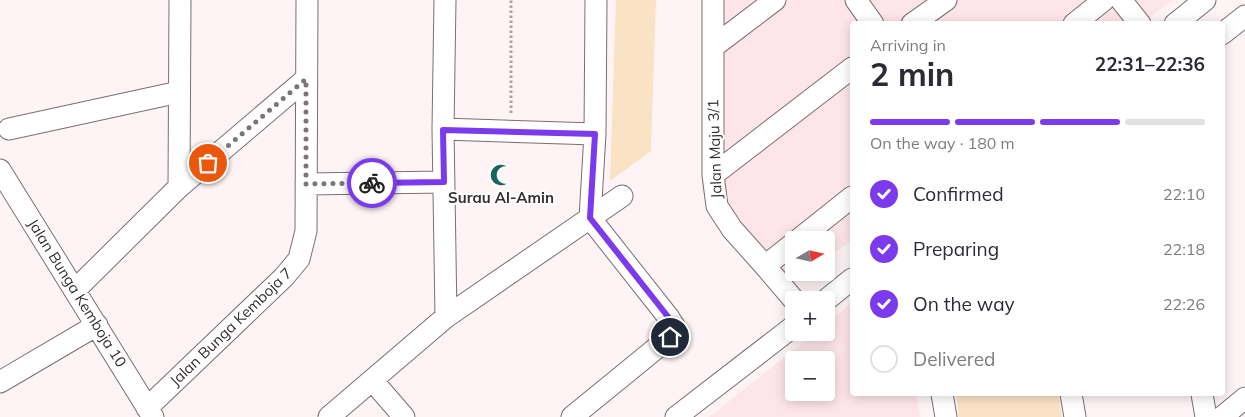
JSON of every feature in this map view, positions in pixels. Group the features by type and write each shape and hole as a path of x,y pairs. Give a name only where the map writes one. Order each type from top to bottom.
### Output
{"street":[{"path":"180,0 180,187"},
{"name":"Jalan Bunga Kemboja 7","path":"150,412 284,277 299,259 306,231 307,0"},
{"path":"445,0 443,130 446,317"},
{"path":"572,417 670,337 674,326 590,218 595,134 596,0"},
{"name":"Jalan Maju 3/1","path":"712,0 713,175 717,206 732,229 786,291"},
{"path":"713,47 775,0"},
{"path":"856,0 871,21"},
{"path":"916,21 946,0"},
{"path":"1078,21 1104,0"},
{"path":"1122,0 1138,21"},
{"path":"1179,21 1205,0"},
{"path":"1225,32 1245,16"},
{"path":"713,175 850,70"},
{"path":"75,290 180,187 306,79"},
{"path":"9,129 179,92"},
{"path":"443,130 595,134"},
{"name":"Jalan Bunga Kemboja 10","path":"0,170 150,412"},
{"path":"306,184 444,182"},
{"path":"328,417 446,317 622,196"},
{"path":"810,231 850,200"},
{"path":"765,266 785,250"},
{"path":"835,293 850,281"},
{"path":"0,382 97,325"},
{"path":"676,417 785,333"},
{"path":"372,380 404,417"},
{"path":"942,396 946,417"},
{"path":"1071,396 1075,417"},
{"path":"1202,396 1206,417"},
{"path":"1222,417 1245,398"}],"path":[{"path":"511,0 511,131"}],"shaded area":[{"path":"616,0 656,0 651,151 610,181"},
{"path":"702,0 1173,0 1145,21 850,21 850,241 835,252 835,231 785,231 785,281 797,281 776,297 702,192"},
{"path":"850,305 850,396 916,396 920,417 709,417 785,357 785,401 835,401 835,351 792,351 805,341 835,341 835,317"},
{"path":"956,396 1058,396 1062,417 959,417"}],"way so far":[{"path":"208,163 306,79 306,184 372,183"}],"place":[{"name":"Surau Al-Amin","path":"501,175"}],"route":[{"path":"372,183 444,182 443,130 595,134 590,218 669,318 674,326 670,337"}]}
